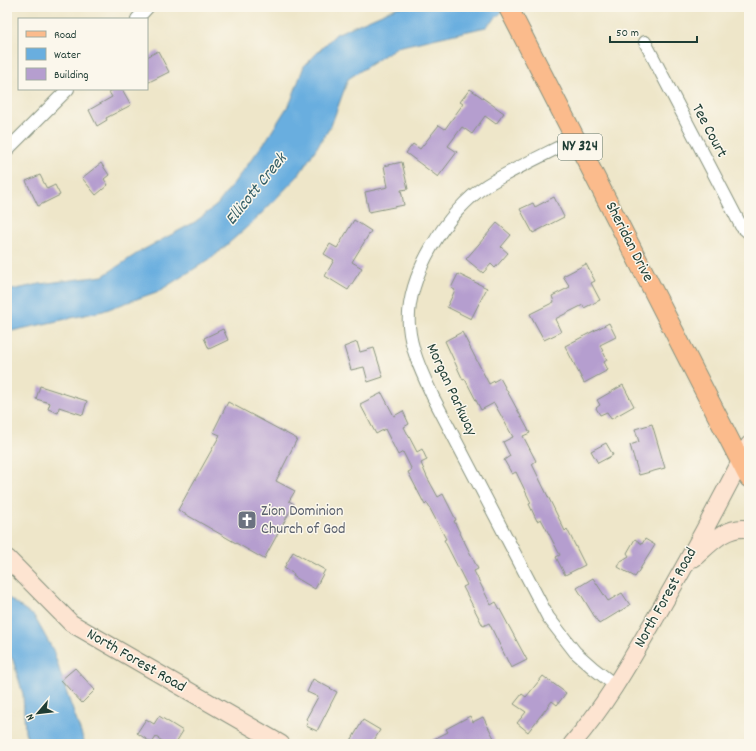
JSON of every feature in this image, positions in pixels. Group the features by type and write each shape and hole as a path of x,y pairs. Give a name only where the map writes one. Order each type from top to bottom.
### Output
{"main road":[{"name":"Sheridan Drive","path":"508,7 575,139 745,453 749,478"}],"street":[{"path":"138,18 148,7"},
{"name":"Tee Court","path":"645,42 730,206 741,226 749,233"},
{"path":"7,150 67,90"},
{"name":"Morgan Parkway","path":"575,139 486,186 471,197 457,211 442,229 430,250 415,284 409,306 409,327 418,364 433,397 548,617 575,652 616,686"},
{"name":"North Forest Road","path":"572,744 616,686 685,566 745,453"},
{"path":"685,566 708,545 730,530 742,528 749,529"},
{"name":"North Forest Road","path":"7,558 71,623 281,744"}],"water":[{"name":"Ellicott Creek","path":"398,7 507,7 486,27 397,47 348,79 331,126 298,176 255,220 213,257 159,291 103,311 7,332 7,291 40,284 103,276 141,251 195,222 217,205 267,139 291,101 304,66 336,34"},
{"path":"7,597 34,616 53,650 85,744 30,744 25,732 23,694 13,660 7,651"}],"building":[{"path":"158,51 169,72 148,82 148,56"},
{"path":"470,89 504,113 496,124 485,116 472,134 462,127 448,146 457,152 438,177 406,153 413,144 420,149 439,125 445,129 463,104 460,102"},
{"path":"112,90 123,90 131,105 106,118 107,120 97,126 89,110 112,97 109,92"},
{"path":"402,162 408,189 401,190 404,205 369,212 365,192 388,187 384,166"},
{"path":"101,163 109,175 104,179 108,185 96,195 82,178"},
{"path":"40,175 47,189 55,185 60,195 38,206 26,181"},
{"path":"554,197 564,217 533,233 520,209 533,203 535,207"},
{"path":"354,220 371,231 352,262 362,268 348,290 325,276 334,260 324,254 330,244 337,248"},
{"path":"497,223 511,235 501,247 508,253 495,268 491,264 483,273 466,259"},
{"path":"586,264 595,281 591,283 600,300 584,308 583,305 555,319 561,332 544,340 530,314 554,302 552,296 570,287 563,276"},
{"path":"458,274 487,288 471,319 447,307 455,290 451,288"},
{"path":"609,323 616,337 600,345 607,360 604,362 608,370 584,383 565,346"},
{"path":"223,329 228,340 209,349 204,338"},
{"path":"462,332 489,384 500,378 530,433 523,436 536,461 532,464 565,531 567,529 585,565 565,575 556,557 560,555 541,519 537,521 529,504 531,503 516,472 512,474 504,460 510,456 503,442 513,437 494,403 481,410 465,379 463,380 445,341"},
{"path":"357,342 360,352 374,348 383,377 368,382 364,367 351,370 344,347"},
{"path":"623,385 634,406 611,419 607,412 600,415 596,408 600,405 597,400"},
{"path":"40,386 87,401 83,415 59,407 58,413 48,409 50,403 36,399"},
{"path":"382,393 394,416 403,411 409,424 404,427 417,452 422,449 427,460 421,463 427,477 438,497 443,494 456,520 454,521 478,569 474,571 491,605 496,602 527,660 511,668 489,623 483,626 463,587 467,585 444,540 446,539 427,503 425,505 408,472 412,470 403,452 398,455 385,429 376,434 360,404"},
{"path":"228,402 297,439 276,481 295,491 289,501 294,504 264,559 178,510 220,435 213,432"},
{"path":"652,424 665,468 639,475 630,445 639,442 635,429"},
{"path":"606,443 613,455 598,463 591,451"},
{"path":"635,539 642,544 645,539 655,545 635,577 618,567 621,561 629,556 627,553"},
{"path":"293,552 325,570 315,589 293,576 294,574 284,568"},
{"path":"593,578 608,601 622,593 630,605 599,624 577,588"},
{"path":"75,668 95,690 82,703 61,680"},
{"path":"543,676 566,693 557,705 552,701 528,732 517,723 526,712 514,704 522,694 526,697"},
{"path":"313,679 337,692 317,731 306,726 308,721 306,719 318,697 307,692"},
{"path":"159,716 183,731 175,744 167,744 156,737 152,743 137,733 146,719 154,724"},
{"path":"470,716 473,722 483,717 495,740 487,744 424,744 448,732 446,729"},
{"path":"363,720 380,730 372,744 349,744"}],"place":[{"name":"Zion Dominion Church of God","path":"247,520"}]}
